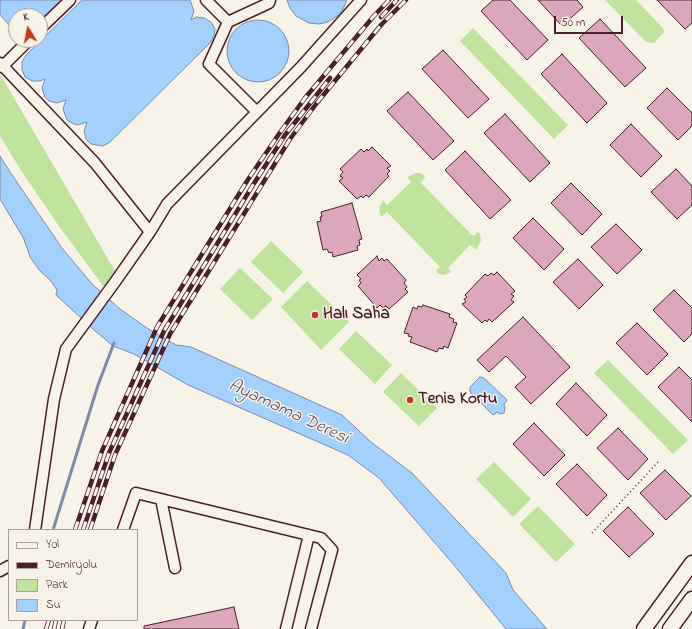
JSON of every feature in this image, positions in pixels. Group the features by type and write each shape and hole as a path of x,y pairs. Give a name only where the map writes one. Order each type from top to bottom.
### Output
{"highway":[{"path":"644,629 692,563"},
{"path":"670,629 692,599"}],"lane":[{"path":"48,22 70,0"},
{"path":"206,0 228,22"},
{"path":"257,112 209,64 228,22 269,3 270,0"},
{"path":"35,529 54,399 66,348 115,282 150,232 167,204 301,67 360,0"},
{"path":"21,48 1,65 95,163 150,232"},
{"path":"123,529 136,493 321,538 332,550 311,629"},
{"path":"161,499 175,568"},
{"path":"286,629 309,536"}],"path":[{"path":"592,533 659,461"}],"green space":[{"path":"605,0 636,0 663,28 664,32 654,43 646,42"},
{"path":"473,28 568,125 554,139 460,41"},
{"path":"0,74 115,271 104,287 61,229 20,169 0,136"},
{"path":"416,173 421,173 425,177 421,183 473,236 478,232 480,234 481,241 476,250 470,245 448,268 451,272 444,275 439,274 436,271 440,267 387,212 381,217 379,211 383,200 387,205 411,182 407,177"},
{"path":"271,241 303,272 283,293 251,262"},
{"path":"240,268 273,299 252,320 220,289"},
{"name":"Halı Saha","path":"307,281 349,322 321,350 281,307"},
{"name":"Tenis Kortu","path":"356,331 392,365 375,384 339,349"},
{"path":"608,360 688,440 673,454 594,373"},
{"name":"Tenis Kortu","path":"401,373 437,408 419,426 383,392"},
{"path":"494,462 531,499 513,517 476,479"},
{"path":"538,506 575,544 556,562 519,524"}],"water":[{"path":"0,0 63,0 48,16 48,8 8,8 8,24 0,15"},
{"path":"82,0 190,0 194,11 191,20 196,17 204,18 211,22 215,29 214,36 210,43 110,142 103,146 91,144 86,139 84,131 87,122 78,125 67,120 63,109 66,100 57,103 49,101 46,98 42,88 45,79 40,81 32,81 25,77 22,70 22,62 26,55 33,48 48,48 48,33"},
{"path":"287,0 347,0 343,9 337,16 328,22 319,24 309,23 296,16 290,8"},
{"path":"258,20 275,25 280,29 284,34 289,51 284,68 280,73 275,77 258,82 241,77 236,73 232,68 227,51 232,34 236,29 241,25"},
{"name":"Ayamama Deresi","path":"0,156 62,248 92,284 120,309 147,328 176,345 191,347 342,415 371,442 412,473 506,573 513,590 547,629 506,629 454,565 379,478 348,455 188,385 134,354 113,346 93,329 56,295 57,290 30,257 24,239 0,199"},
{"path":"480,377 484,378 506,399 507,401 504,404 504,413 500,414 497,412 493,415 470,392 470,387"}],"building":[{"path":"493,0 510,0 548,40 527,60 481,11"},
{"path":"538,0 577,0 583,7 562,26"},
{"path":"657,0 692,0 692,23 685,29"},
{"path":"600,19 646,68 625,87 579,38"},
{"path":"443,50 489,99 468,118 422,69"},
{"path":"562,54 607,103 587,123 541,74"},
{"path":"667,88 692,113 692,126 678,140 647,108"},
{"path":"408,92 454,141 433,160 387,111"},
{"path":"505,114 550,163 530,182 484,133"},
{"path":"631,124 662,156 641,177 610,145"},
{"path":"372,147 391,166 387,168 390,171 387,174 389,176 369,197 366,195 363,198 361,196 357,199 339,181 343,178 340,176 343,172 340,169 361,149 364,152 367,149 368,151"},
{"path":"465,151 511,200 490,219 445,170"},
{"path":"676,169 692,186 692,205 677,219 651,192"},
{"path":"571,183 602,214 582,235 551,203"},
{"path":"352,203 362,239 359,240 360,245 357,246 358,250 333,257 332,252 329,253 327,249 323,250 317,222 321,221 321,212"},
{"path":"533,218 564,249 544,270 513,238"},
{"path":"616,224 642,250 617,274 591,247"},
{"path":"377,256 379,261 382,258 384,261 387,259 406,280 404,283 407,287 405,289 408,292 389,309 386,306 383,308 380,305 377,308 358,286 361,283 359,280 361,279 357,275"},
{"path":"578,259 603,285 579,309 553,282"},
{"path":"497,272 515,291 511,294 514,296 511,300 514,302 492,322 489,319 487,322 485,320 482,323 462,304 466,302 464,299 467,297 465,295 485,274 488,276 491,273 494,275"},
{"path":"674,290 692,308 692,334 684,342 653,310"},
{"path":"423,305 450,314 449,317 454,319 453,322 457,323 448,348 444,346 443,349 439,348 437,352 410,342 412,337 408,336 409,334 404,333 413,307 417,309 418,306 422,307"},
{"path":"523,317 570,367 531,404 515,387 526,377 506,356 489,372 477,360"},
{"path":"637,323 668,354 647,375 616,343"},
{"path":"679,367 692,380 692,422 658,387"},
{"path":"576,383 607,415 587,436 556,404"},
{"path":"534,423 565,455 544,476 513,444"},
{"path":"618,428 648,459 628,480 597,448"},
{"path":"577,464 607,495 587,516 556,484"},
{"path":"665,470 691,496 666,520 640,493"},
{"path":"628,507 654,534 629,557 603,531"},
{"path":"234,607 239,629 144,629 144,626"}],"waterway":[{"path":"53,529 98,385 114,343"},
{"path":"23,629 25,621"}],"railway":[{"path":"75,529 102,451 157,327 247,181 281,131 305,98 389,0"},
{"path":"381,17 397,0"},
{"path":"90,529 115,455 170,334 290,139 316,104 381,25 406,0"},
{"path":"83,529 109,453 164,331 285,135 330,78"},
{"path":"46,629 49,621"},
{"path":"54,629 56,621"},
{"path":"62,629 64,621"}],"place":[{"name":"Halı Saha","path":"315,315"},
{"name":"Tenis Kortu","path":"410,400"}]}
